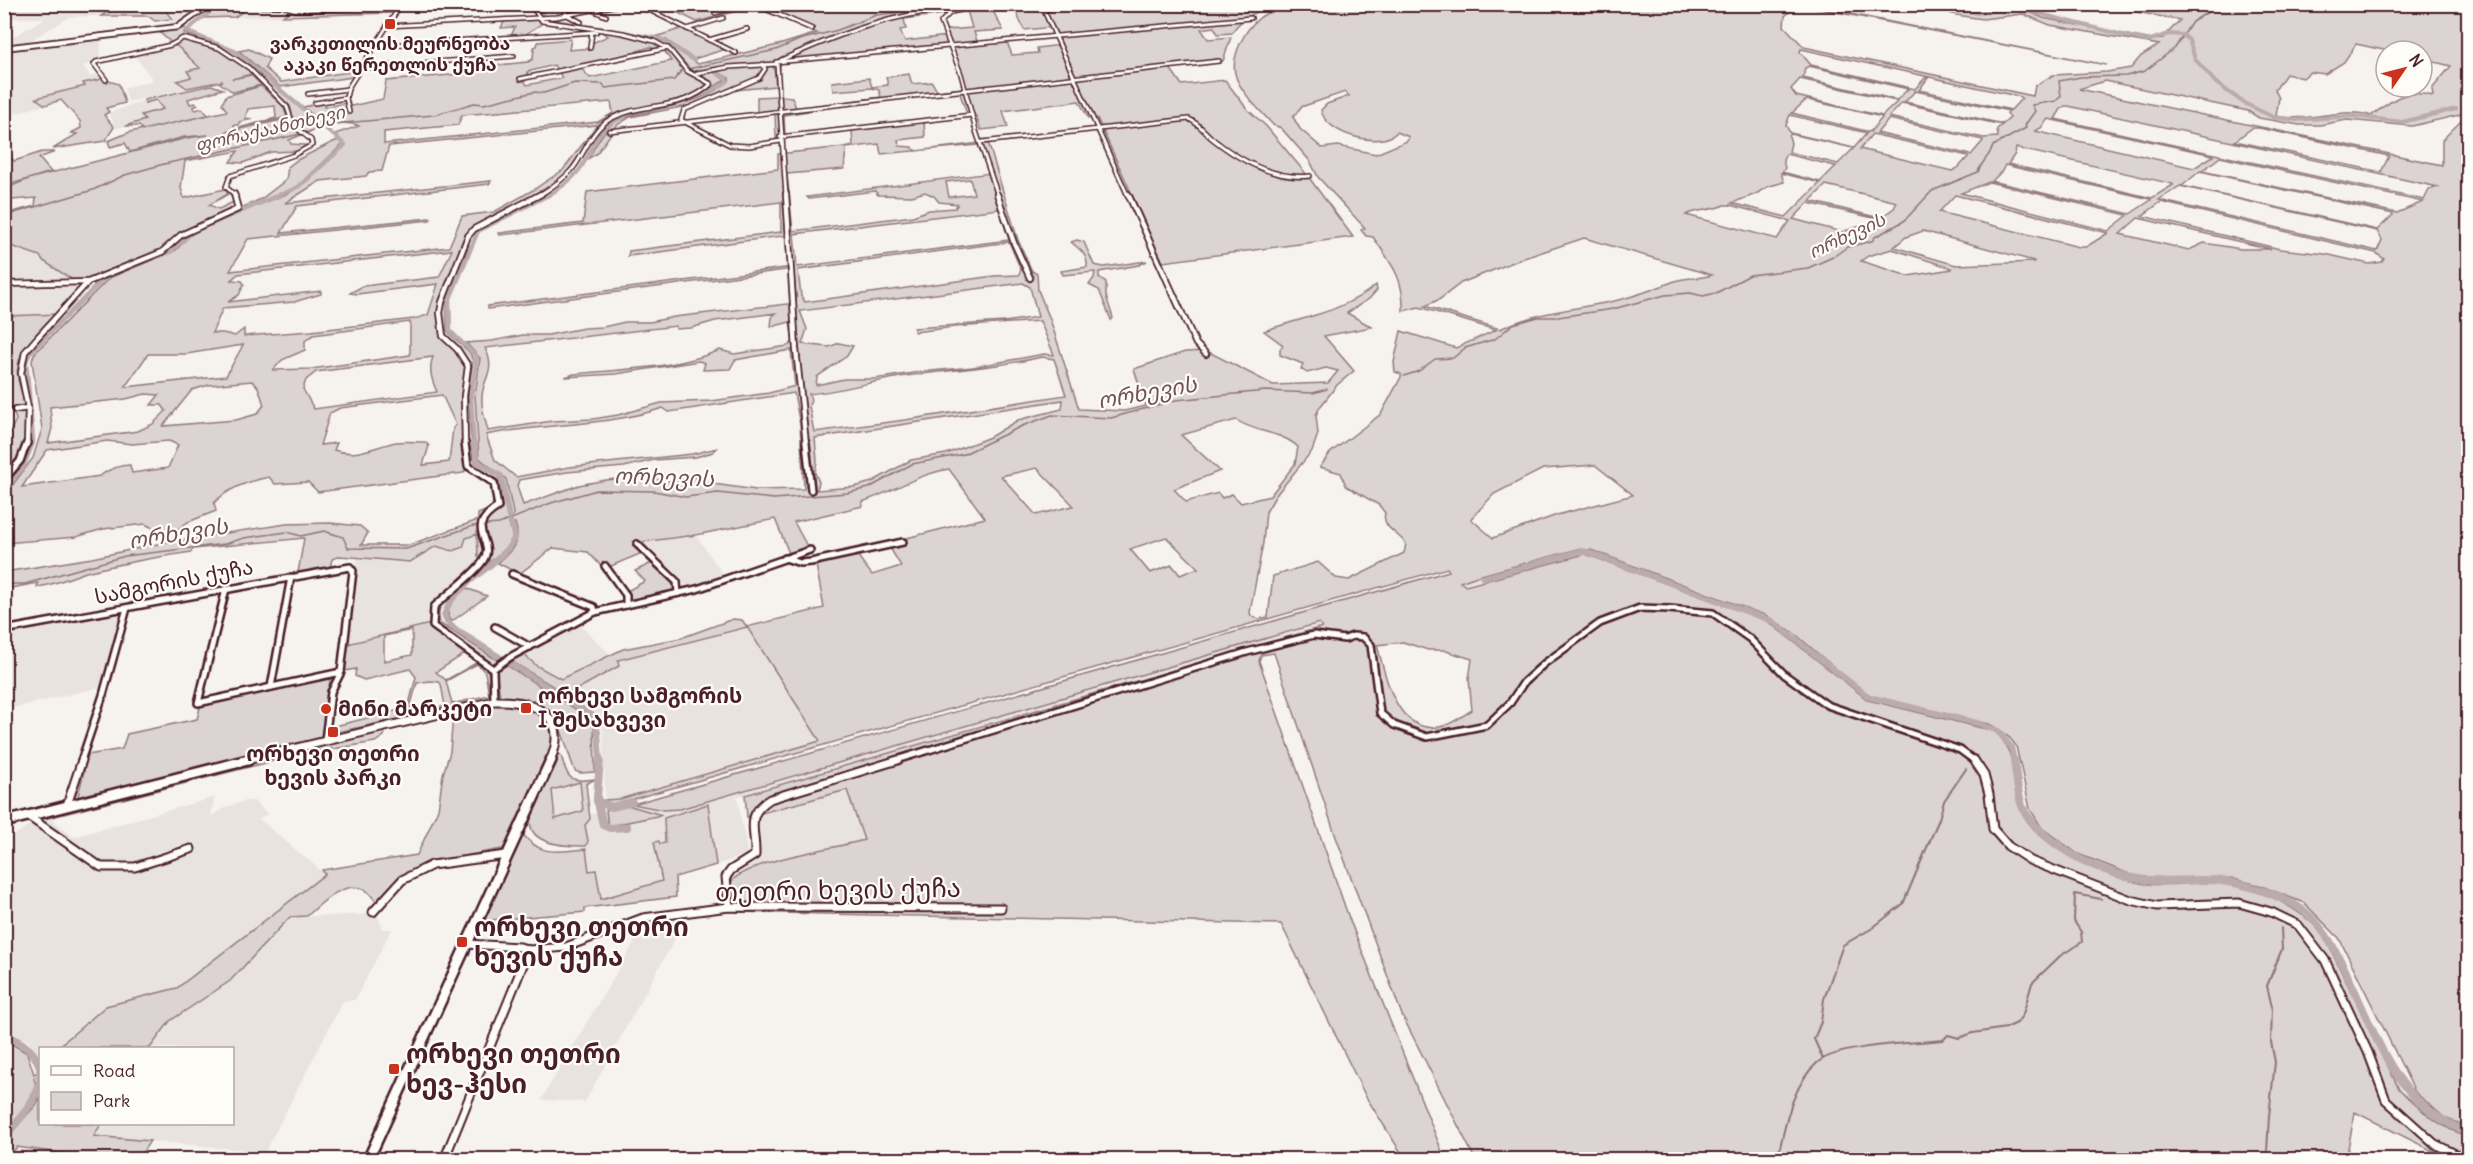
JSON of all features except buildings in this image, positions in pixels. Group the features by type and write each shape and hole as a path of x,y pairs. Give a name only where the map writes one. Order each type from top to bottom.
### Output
{"street":[{"path":"4,48 178,27 211,4"},
{"path":"252,6 283,6 296,10 442,4"},
{"path":"493,669 433,626 434,607 484,560 486,549 482,525 485,515 497,508 498,494 492,480 468,466 465,456 464,402 468,366 457,349 443,336 440,314 442,302 463,245 474,230 544,192 568,174 605,122 624,114 690,99 710,86 710,82 685,69 679,57 668,48 650,41 605,31 542,21 530,4"},
{"path":"562,4 567,15 581,22"},
{"path":"605,4 610,7"},
{"path":"387,26 539,18 623,4"},
{"path":"637,4 736,53"},
{"path":"715,13 745,4"},
{"path":"754,4 812,29"},
{"path":"990,4 951,12 942,19 943,28 1014,243 1030,278"},
{"path":"1041,4 1072,77 1196,344 1206,354"},
{"path":"349,112 346,98 348,88 400,6"},
{"path":"594,10 606,16"},
{"path":"775,63 831,38 880,20 934,10 965,10"},
{"path":"686,29 723,18"},
{"path":"694,74 729,67 1251,18"},
{"path":"178,27 183,38"},
{"path":"709,40 747,29"},
{"path":"373,46 605,31"},
{"path":"590,48 592,32"},
{"path":"522,45 525,37"},
{"path":"4,480 25,451 28,441 28,408 21,378 26,352 88,282 117,268 162,252 181,235 238,209 236,196 226,187 228,178 304,151 312,145 311,140 291,122 286,106 249,68 219,48 183,38 171,45 96,62 94,64 98,72 106,80"},
{"path":"520,79 668,48"},
{"path":"360,68 514,56"},
{"path":"609,131 1219,61"},
{"path":"775,63 796,349 811,490"},
{"path":"763,64 765,69 759,78 684,110 681,120 730,145 749,146 780,139 972,116"},
{"path":"308,94 348,88"},
{"path":"315,104 346,98"},
{"path":"982,142 1189,119 1201,123 1212,138 1233,152 1276,174 1293,178 1310,176"},
{"path":"4,284 88,282"},
{"path":"15,410 28,408"},
{"path":"785,558 800,563 820,561 903,542"},
{"path":"637,544 677,582 678,593"},
{"path":"493,669 512,656 595,612 715,584 810,550"},
{"path":"605,566 626,595 626,605"},
{"name":"სამგორის ქუჩა","path":"4,630 350,567 354,571 341,672"},
{"path":"512,574 594,607 595,612"},
{"path":"271,687 291,577"},
{"path":"226,589 198,703 341,672"},
{"path":"67,805 103,695 127,608"},
{"path":"729,907 726,877 731,870 755,855 756,843 751,820 753,813 761,805 771,800 1247,652 1314,636 1345,639 1353,636 1363,637 1371,645 1380,713 1394,725 1427,737 1487,725 1510,703 1524,682 1545,663 1600,623 1617,615 1640,608 1713,614 1750,639 1785,675 1827,705 1960,750 1973,758 1984,775 1989,794 1993,829 2008,846 2031,861 2131,900 2157,906 2239,903 2271,912 2298,925 2325,960 2368,1052 2386,1100 2435,1144 2467,1160"},
{"path":"495,627 530,646"},
{"path":"493,669 494,701"},
{"path":"325,740 331,692 341,672"},
{"path":"4,822 325,740 494,701 522,702 540,709 554,721 558,732 557,746 368,1160"},
{"path":"27,816 101,867 113,870 134,867 190,849"},
{"path":"373,912 402,880 432,865 506,855"},
{"name":"თეთრი ხევის ქუჩა","path":"466,944 520,947 529,950 566,947 643,918 729,907 1000,908"},
{"path":"444,1160 529,950"}],"shaded area":[{"path":"5,5 118,5 101,16 70,17 24,44 5,47 4,42 45,18 5,18"},
{"path":"172,5 208,5 181,25 167,29 172,17 165,10"},
{"path":"251,5 297,5 283,16 235,17"},
{"path":"101,39 100,60 83,66 90,76 97,74 102,79 37,99 45,105 5,116 5,49"},
{"path":"177,45 200,68 187,72 192,77 177,81 187,89 128,102 124,88 153,80 133,54"},
{"path":"144,100 146,103 156,100 163,109 142,115 146,119 116,129 109,113"},
{"path":"5,244 40,256 42,260 74,281 5,284"},
{"path":"76,284 82,288 59,314 5,316 4,286"},
{"path":"477,533 478,556 483,558 434,604 428,616 430,624 347,644 357,558 410,562 437,546 453,551 466,538"},
{"path":"696,535 725,577 689,589 640,542"},
{"path":"1446,561 1475,561 1509,580 1457,588 737,797 748,855 601,899 596,870 589,872 583,811 555,819 552,790 595,779 586,784 590,814 633,804 671,809 683,807 1454,585"},
{"path":"122,611 111,658 107,661 101,687 5,710 4,633"},
{"path":"578,623 610,654 560,679 537,666 523,654"},
{"path":"747,627 821,741 620,799 605,800 603,729 593,713 567,695 619,666 617,661"},
{"path":"847,790 864,840 758,865 729,885 729,879 734,871 753,854 747,817"},
{"path":"215,797 211,816 229,806 254,801 268,814 259,819 325,874 177,988 106,1006 58,1047 39,1047 39,1058 28,1041 5,1029 4,843 30,824 44,819 52,819 73,837"},
{"path":"377,914 383,929 392,929 355,1000 343,1001 265,1152 93,1136 100,1125 234,1125 234,1047 151,1047 170,1021 230,981 290,917"},
{"path":"686,919 585,1102 541,1100 645,924"},
{"path":"17,1147 76,1155 73,1159 4,1159"}],"green space":[{"path":"222,4 251,5 235,17 204,18"},
{"path":"708,4 740,10 697,22 662,5"},
{"path":"1089,4 1269,5 1243,20 1232,33 1218,34 1214,27 1201,29 1208,39 1231,37 1223,61 1170,68 1182,85 1225,80 1248,110 1266,126 1307,175 1353,237 1163,262 1097,118 1088,118 1079,101 1003,111 1008,127 981,130 976,116 968,117 959,91 838,106 784,115 785,138 776,139 775,114 757,113 757,97 777,96 778,109 781,109 778,102 781,96 792,97 796,108 881,97 879,90 872,88 833,91 832,82 869,78 872,87 888,85 886,77 909,74 912,84 932,82 937,91 963,88 953,47 780,63 780,69 771,66 774,68 776,86 725,91 692,105 630,117 617,125 597,153 588,159 601,136 616,122 628,116 700,98 720,88 729,81 729,78 718,72 715,73 725,80 706,92 714,85 713,82 691,70 670,47 659,42 540,18 656,39 666,42 698,64 782,44 817,33 760,6 766,5 984,5 993,11 1003,30 974,32 978,44 1007,42 1012,55 1038,53 1037,48 1062,45 1054,27 1024,30 1013,5 1069,5 1047,7 1049,11 1090,7","holes":["966,7 972,28 947,30 948,36 905,41 900,30 906,29 904,19 945,14 949,8"]},
{"path":"1313,4 1798,5 1785,16 1784,26 1804,47 2033,96 2035,86 2053,75 2107,72 2131,68 2141,56 2159,45 2050,25 2023,14 1983,19 1956,15 1925,5 2035,5 2032,13 2043,18 2152,40 2162,39 2180,20 2098,5 2468,5 2468,113 2412,126 2347,120 2320,125 2299,125 2259,118 2248,111 2105,81 2079,89 2442,165 2442,140 2468,114 2468,1127 2445,1118 2415,1092 2339,938 2304,903 2259,885 2234,879 2137,877 2078,854 2042,828 2030,809 2016,746 2001,731 1989,724 1870,695 1856,686 1794,633 1767,616 1591,550 1578,549 1460,582 1466,586 1585,554 1766,620 1868,700 1994,731 2007,747 2023,815 2046,841 2061,851 2095,869 2135,882 2155,885 2217,883 2254,890 2292,908 2314,925 2323,934 2399,1089 2440,1123 2468,1136 2468,1159 2449,1159 2355,1112 2346,1159 1475,1159 1402,1015 1336,837 1274,653 1261,655 1259,661 1349,918 1445,1159 1405,1159 1366,1097 1281,924 735,912 729,885 737,876 770,862 864,840 847,790 747,817 745,795 1322,627 1319,623 680,809 663,810 633,804 1449,571 1447,568 612,805 606,803 605,800 620,799 820,741 747,627 824,608 815,559 854,551 872,575 901,566 887,543 985,518 949,469 916,479 862,502 863,506 794,522 808,548 789,553 775,519 696,535 641,542 647,551 604,569 588,552 553,548 519,574 498,563 511,550 516,541 515,523 509,523 513,539 509,546 447,598 486,560 478,556 477,534 466,538 463,547 453,551 436,546 410,562 340,556 332,559 330,568 298,573 304,538 193,549 191,552 90,571 44,586 37,587 38,583 5,589 5,572 92,558 167,542 286,524 330,523 360,526 368,533 361,545 409,545 478,520 478,514 492,508 493,493 490,483 467,469 463,473 318,492 308,482 275,484 269,477 232,489 214,503 216,511 167,533 155,532 153,528 145,524 103,529 76,537 5,543 5,495 33,458 42,429 32,361 34,354 109,278 176,250 199,229 289,193 306,182 346,145 335,134 359,126 333,124 289,140 291,144 306,145 298,151 271,152 243,163 230,162 238,151 185,161 181,188 184,198 225,189 228,194 209,205 219,209 233,202 243,207 261,199 286,180 288,167 297,160 333,142 339,140 343,144 297,187 191,231 167,252 115,271 95,285 87,281 74,281 42,260 40,256 5,244 5,214 35,206 36,198 12,200 6,195 7,188 31,178 187,138 208,135 184,137 130,152 125,143 110,147 108,141 130,132 227,111 222,104 226,96 261,86 283,106 287,117 225,132 286,119 298,132 303,132 295,125 290,106 255,73 232,79 251,75 261,85 233,92 220,83 223,81 187,88 177,81 191,77 187,71 200,68 159,32 185,28 184,33 233,51 319,124 323,123 303,107 324,103 324,107 346,103 347,107 383,99 386,81 460,74 489,66 528,62 533,59 534,47 538,42 571,39 569,50 591,48 592,43 608,36 603,33 608,32 650,41 664,48 657,50 650,47 637,51 640,54 557,70 554,65 527,72 530,77 523,78 527,85 562,78 558,71 579,66 590,78 671,61 664,50 668,50 685,71 710,84 701,92 676,102 610,118 602,123 566,174 543,192 474,227 465,235 461,245 469,245 447,301 447,331 470,353 473,360 468,394 473,459 478,465 498,476 508,517 513,516 513,513 506,479 479,458 475,396 480,358 466,343 523,335 548,335 625,322 650,322 674,317 796,303 793,269 488,309 488,306 793,267 790,235 628,256 629,251 781,232 781,202 500,235 499,233 583,223 587,192 778,169 778,154 853,146 852,130 947,118 924,123 925,137 898,140 899,146 912,147 916,151 881,154 879,144 846,148 844,169 787,174 793,231 913,216 929,210 955,208 958,204 939,202 934,196 925,192 912,196 878,195 875,191 809,199 807,197 991,173 978,145 924,150 988,142 1018,240 1032,271 1037,274 1038,290 1050,319 1079,409 1124,411 1146,406 1134,369 1185,352 1207,351 1273,385 1328,383 1338,371 1326,368 1307,373 1301,369 1303,364 1280,355 1283,345 1264,331 1336,308 1376,285 1377,290 1369,299 1347,313 1372,327 1324,336 1354,371 1337,385 1320,407 1316,415 1318,434 1312,451 1276,495 1266,512 1263,543 1250,612 1251,616 1259,619 1268,617 1273,576 1318,562 1336,578 1349,580 1404,553 1406,544 1388,526 1384,518 1385,513 1379,505 1346,486 1341,473 1320,467 1330,453 1381,414 1401,377 1401,374 1395,372 1394,362 1401,331 1456,348 1496,330 1419,307 1403,311 1403,299 1396,272 1373,237 1366,236 1361,230 1365,228 1318,177 1310,161 1281,128 1273,125 1247,96 1236,77 1234,68 1238,49 1249,29 1263,15 1280,10 1308,8","holes":["2374,39 2434,39 2434,62 2451,66 2434,87 2434,99 2396,99 2371,116 2361,113 2301,118 2276,116 2279,98 2275,90 2286,74 2303,78 2310,72 2325,74 2344,62 2356,44 2374,48","1801,49 2022,98 2011,110 1919,90 1928,78 1925,78 1915,89 1811,65 1800,52","1809,66 1908,89 1897,100 1803,78 1805,68","1800,79 1897,102 1882,116 1796,96 1791,89","1915,91 2009,111 2007,113 2010,118 2003,124 1905,102","1345,92 1349,96 1327,104 1321,110 1325,119 1332,126 1354,137 1367,139 1379,140 1397,132 1409,137 1407,141 1376,154 1338,146 1322,148 1300,129 1293,117 1301,107","1808,100 1882,117 1870,132 1792,113","611,102 613,113 598,122 384,144 384,132 458,125 462,115","1902,103 2002,125 1997,129 1998,137 1983,138 1889,117","275,106 276,118 235,129 234,125 239,125 239,122 253,119 245,118 248,109","2068,106 2438,187 2429,190 2424,200 2055,119 2061,109","1790,115 1867,133 1854,148 1790,133 1786,125","1889,119 1983,141 1971,155 1877,133","2048,119 2213,156 2194,168 2035,131 2041,128","597,125 563,170 494,212 462,216 449,247 230,271 248,239 430,220 431,218 281,233 297,206 489,184 491,181 285,203 320,181 366,176 369,172 382,171 389,146","2252,128 2389,156 2381,172 2235,141","1791,134 1853,148 1838,164 1789,152 1791,143 1789,136","1872,134 1968,157 1952,171 1860,149","2016,148 2173,185 2152,198 2008,164","1786,154 1836,166 1820,182 1782,172 1785,168 1783,160","2220,157 2423,202 2397,213 2202,171","2005,165 2151,200 2130,214 1992,181","2200,171 2393,214 2377,230 2182,186","1781,173 1820,183 1786,217 1732,203 1784,182","970,179 974,194 949,197 946,182","1989,182 2127,215 2108,231 1961,193","1826,185 1897,202 1894,208 1880,218 1810,201","2180,186 2377,231 2382,240 2377,251 2159,200","1955,195 2108,233 2086,247 2079,247 1939,212","2161,202 2376,253 2384,259 2382,262 2369,264 2325,254 2280,249 2142,216","1808,203 1878,219 1842,232 1793,219","1730,205 1790,221 1777,239 1686,215","999,209 1009,240 797,267 794,234","2138,218 2271,249 2241,249 2204,243 2189,250 2120,234","1923,231 2034,262 1956,265 1894,247 1906,237","1584,238 1712,275 1679,280 1618,300 1540,315 1500,329 1425,306 1440,299 1461,283 1521,259","1009,242 1021,270 1019,275 994,276 805,302 801,296 798,270","1892,249 1952,269 1908,276 1861,261 1868,256","452,250 439,277 363,286 350,293 438,284 428,315 414,319 244,336 244,329 235,336 212,333 223,308 294,302 321,294 321,291 228,302 239,295 244,284 242,281 231,280 238,274","1023,283 1030,287 1038,317 1004,322 914,328 915,332 1040,321 1054,355 1044,354 973,367 874,379 844,379 816,385 817,377 847,356 853,346 839,343 829,347 802,344 807,329 800,311","776,313 772,317 771,327 790,322 793,342 788,346 734,354 720,350 667,365 574,374 565,377 616,374 699,361 705,363 703,370 730,369 735,360 791,350 795,386 769,393 711,401 661,403 618,415 593,419 552,421 488,431 482,402 483,387 490,364 485,348 676,326 676,329 691,328 715,321","410,322 410,355 311,369 273,370 282,360 305,350 305,341 313,335","243,345 226,376 125,387 148,354 186,354","433,357 431,375 437,392 314,409 303,389 306,380 316,372","1042,357 1054,359 1066,395 814,432 809,394 900,377 1007,364","252,381 258,387 264,405 257,414 236,420 163,426 192,390 209,385","794,393 800,425 804,489 756,490 706,483 701,478 690,477 670,481 637,477 579,485 523,505 517,486 519,480 567,472 624,467 654,460 696,457 713,452 717,448 692,454 570,467 516,477 495,460 486,435 619,419 663,408 669,412","145,394 159,395 151,405 162,405 166,411 153,424 138,431 48,443 52,428 50,407 126,399","442,395 456,425 453,428 449,462 423,465 429,446 425,442 396,442 350,453 334,450 337,443 320,445 330,413 340,408","1063,400 1062,409 1018,420 990,437 946,454 911,460 872,482 854,487 817,490 819,482 815,473 817,461 815,438","1236,420 1284,438 1298,447 1295,464 1270,496 1241,503 1232,494 1222,498 1218,493 1186,502 1174,489 1220,471 1181,435","107,441 132,444 169,441 178,445 168,468 132,473 130,465 126,465 107,471 100,476 22,487 47,450","1595,465 1633,495 1557,515 1493,538 1471,519 1494,494 1543,469","1037,468 1073,505 1036,515 1001,476","1166,537 1198,568 1180,575 1172,565 1150,573 1130,549","1403,642 1428,650 1443,650 1472,659 1469,679 1472,710 1443,726 1424,726 1412,721 1402,712 1389,686 1377,645"]},
{"path":"118,5 172,5 165,10 172,19 155,21 148,16 101,16"},
{"path":"297,5 399,5 393,13 283,16"},
{"path":"1816,7 2106,65 1815,8"},
{"path":"533,18 544,22 523,36 511,36 515,27 501,28 505,20"},
{"path":"683,28 726,49 694,59 666,40 655,37"},
{"path":"249,49 269,59 265,68 281,82 356,71 353,77 280,87 239,51"},
{"path":"102,79 119,84 125,103 106,108 109,112 104,115 114,127 105,141 53,149 77,134 71,133 81,128 80,121 61,100 45,105 36,98 85,86 83,83"},
{"path":"211,85 223,89 188,99 190,104 198,105 193,107 196,110 202,108 208,115 143,130 139,126 125,126 145,120 141,115 163,109 156,100 145,103 144,100"},
{"path":"5,149 14,161 42,152 55,152 39,158 51,172 5,186"},
{"path":"1077,240 1084,242 1094,265 1104,267 1147,261 1139,265 1099,272 1099,277 1106,282 1106,296 1113,318 1111,320 1099,290 1089,285 1095,272 1063,275 1061,271 1087,267 1084,255 1071,242"},
{"path":"59,314 36,335 20,359 18,379 25,411 30,411 29,443 18,468 5,486 5,441 16,420 14,413 10,410 5,411 5,316"},
{"path":"652,563 675,583 675,589 673,592 632,602 627,591 645,581 635,571"},
{"path":"466,588 487,596 451,622 448,617 449,604"},
{"path":"444,601 439,612 441,624 500,662 491,666 436,625 435,609"},
{"path":"733,619 742,620 747,627 618,660 619,666 567,695 511,661 523,654 537,666 561,679 623,649 681,638"},
{"path":"430,624 466,653 436,672 446,680 478,662 488,670 492,699 328,734 328,730 335,726 408,708 416,677 410,669 364,680 355,676 356,669 344,671 347,644","holes":["412,630 412,655 384,661 384,636","477,664 485,672 489,695 452,704 446,681","439,682 445,706 408,715 417,683"]},
{"path":"505,664 588,717 594,725 595,772 575,771 555,719 540,704 528,699 500,696 496,672"},
{"path":"330,679 322,737 77,800 88,755 122,749 127,734 197,719 201,704"},
{"path":"509,702 534,712 547,721 554,736 554,745 508,844 502,849 426,863 398,880 378,904 366,890 353,887 338,891 307,916 290,917 230,981 170,1021 151,1047 58,1047 106,1006 177,988 325,874 322,870 417,855 438,809 443,774 450,752 453,715 494,703"},
{"path":"386,729 384,736 375,742 297,755 44,819 47,814"},
{"path":"557,754 561,755 571,778 595,779 586,784 590,819 585,825 588,841 586,846 559,844 542,839 533,831 530,820 533,806","holes":["580,782 583,811 555,819 552,790"]},
{"path":"708,804 716,865 675,877 676,897 585,908 585,912 479,921 521,832 536,846 550,851 586,849 589,871 596,870 601,899 662,881 654,842 665,843 664,818"},
{"path":"627,805 662,815 608,826 606,810"},
{"path":"4,1039 27,1053 34,1074 39,1072 39,1076 34,1078 36,1086 32,1101 5,1133 5,1097 9,1070 5,1059"},
{"path":"39,1098 39,1125 100,1125 94,1136 150,1141 138,1159 73,1159 76,1155 17,1147 5,1159 5,1139 36,1105"}],"waterway":[{"path":"220,4 186,31 235,51 345,145 298,187 277,196"},
{"path":"536,4 546,19 661,39 694,60"},
{"path":"688,69 776,50 799,40 838,30 876,15 968,4"},
{"path":"1939,4 1977,13 2017,8 2147,41 2169,34 2183,35 2189,40 2195,59 2216,83 2244,103 2273,117 2296,120 2353,116 2402,122 2456,109"},
{"name":"ორხევის","path":"1404,376 1419,371 1435,359 1453,358 1465,348 1495,339 1513,324 1538,317 1558,317 1613,309 1665,295 1690,293 1703,296 1716,293 1750,275 1808,268 1833,257 1847,247 1872,241 1875,237 1904,221 1932,191 1978,172 1993,146 2026,128 2025,125 2035,111 2032,105 2056,101 2061,96 2059,81 2081,77 2126,76 2145,71 2175,48 2192,22 2219,5"},
{"name":"ფორაქაანთხევი","path":"306,133 332,124 434,115 474,103 484,104 534,92 544,93 575,83 603,84 605,88 674,80 682,70"},
{"path":"550,194 575,175 599,135 608,125 627,115 684,100 713,90 727,82 726,78 716,73"},
{"name":"ფორაქაანთხევი","path":"4,216 93,190 125,175 164,164 301,134"},
{"path":"211,224 281,194"},
{"path":"474,444 471,396 477,357 450,331 449,301 478,231 550,194"},
{"path":"128,268 170,252 193,231"},
{"path":"31,444 33,440 26,361 30,353 103,279 115,273"},
{"name":"ორხევის","path":"4,584 25,584 125,556 225,544 244,538 287,532 301,536 324,531 343,537 348,548 406,549 473,526 499,524 551,503 597,490 654,491 686,497 718,493 774,499 847,493 869,488 912,464 964,454 1022,426 1052,415 1111,418 1176,400 1265,391 1313,393 1327,389"},
{"path":"4,489 23,466 32,443"},
{"path":"474,443 477,462 501,476 509,517"},
{"path":"511,523 515,537 508,548 458,592 444,615 447,622 455,629 592,715 598,732 600,760"},
{"path":"1483,578 1578,552 1587,552 1772,621 1869,697 1977,723 1998,731 2011,747 2014,761"},
{"path":"598,801 600,760"},
{"path":"2014,760 2019,795 2025,812 2048,838 2078,858 2111,872 2145,880 2212,880 2240,884 2278,897 2304,911 2331,943 2379,1044 2405,1087 2422,1105 2443,1120 2468,1132"},
{"path":"1823,1059 1814,1039 1821,1022 1824,999 1843,945 1871,929 1903,904 1939,819 1944,801 1966,769"},
{"path":"598,801 612,807 632,802"},
{"path":"598,801 603,825 610,828 627,827"},
{"path":"1777,1160 1795,1095 1808,1072 1817,1063 1841,1052 1943,1040 1948,1035 1959,1038 1973,1033 2006,1028 2017,1023 2023,1014 2032,983 2060,956 2082,942 2081,932 2074,921 2075,894 2101,899"},
{"path":"2269,1160 2267,1152 2269,1116 2275,1062 2271,1042 2272,1007 2267,986 2282,949 2281,928"},
{"path":"4,1034 23,1045 35,1056 39,1066"},
{"path":"4,1137 27,1109 39,1085"}],"place":[{"name":"ვარკეთილის მეურნეობა აკაკი წერეთლის ქუჩა","path":"390,24"},
{"name":"ორხევი სამგორის I შესახვევი","path":"526,708"},
{"name":"მინი მარკეტი","path":"326,709"},
{"name":"ორხევი თეთრი ხევის პარკი","path":"333,732"},
{"name":"ორხევი თეთრი ხევის ქუჩა","path":"462,942"},
{"name":"ორხევი თეთრი ხევ-ჰესი","path":"394,1069"}]}
